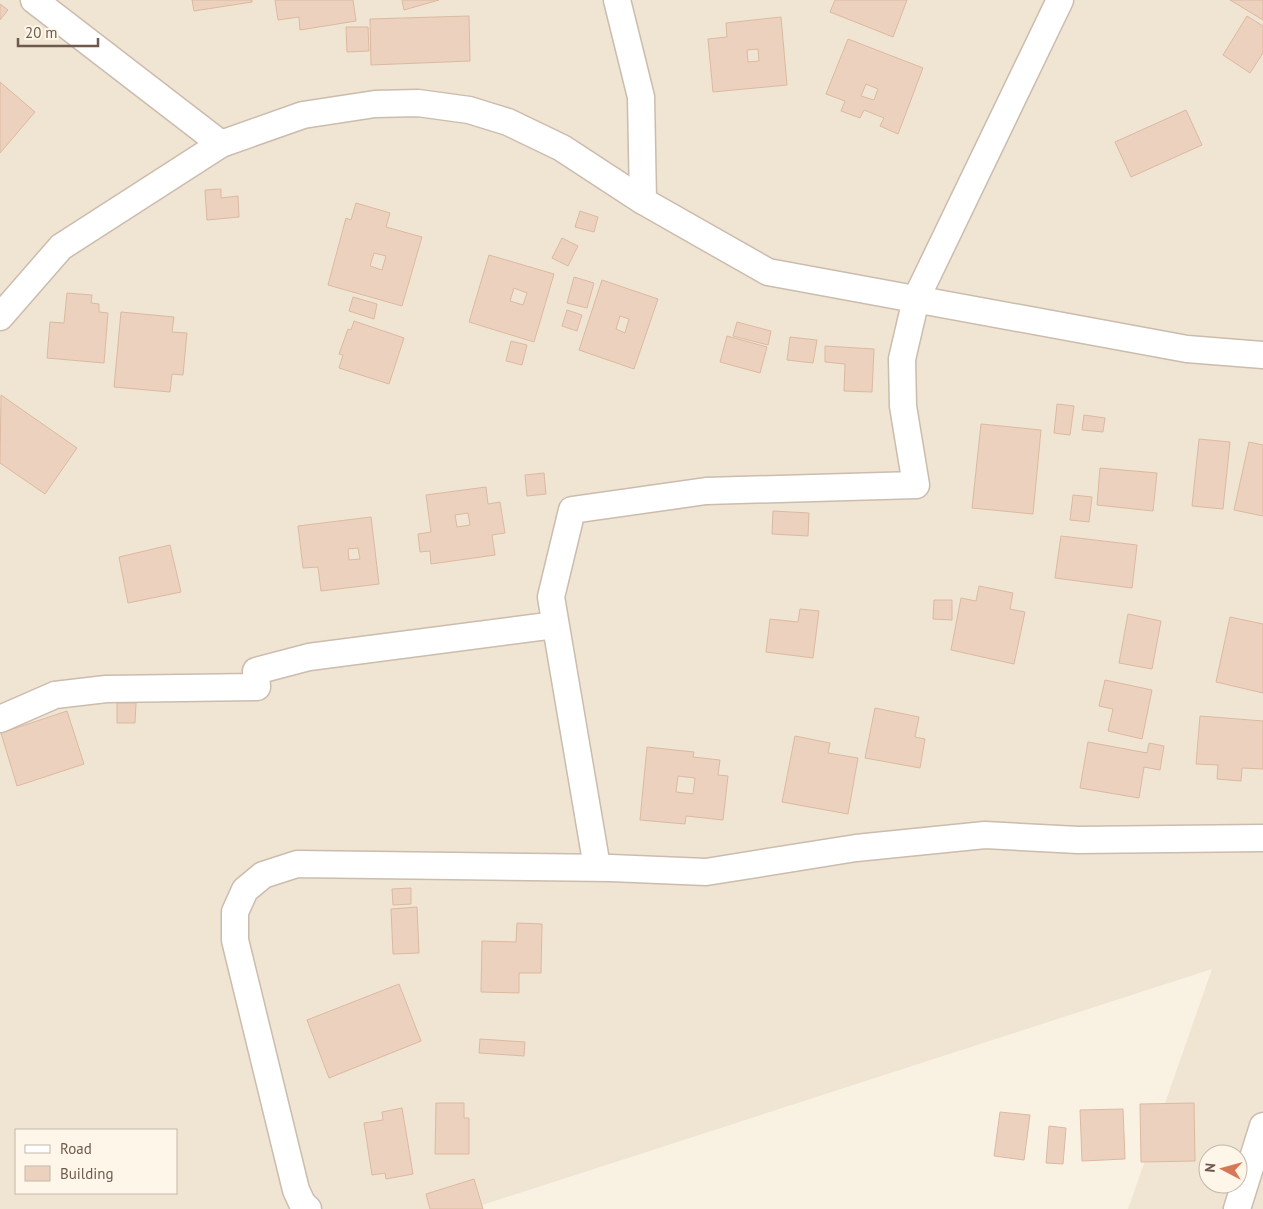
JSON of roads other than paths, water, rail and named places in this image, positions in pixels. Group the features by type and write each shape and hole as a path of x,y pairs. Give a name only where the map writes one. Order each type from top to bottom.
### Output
{"street":[{"path":"34,0 221,144"},
{"path":"617,0 641,97 643,201"},
{"path":"597,868 551,597 572,510 706,492 916,485 903,406 902,358 916,299 1060,0"},
{"path":"0,317 61,248 221,144 303,115 375,104 418,103 468,110 508,122 562,148 643,201 768,272 1188,349 1263,355"},
{"path":"0,719 55,695 106,689 257,687 256,672 309,657 556,625"},
{"path":"308,1209 302,1203 296,1190 235,940 235,912 245,890 263,874 297,864 597,868 706,872 856,848 985,835 1078,840 1263,838"},
{"path":"1237,1209 1263,1126"}]}
